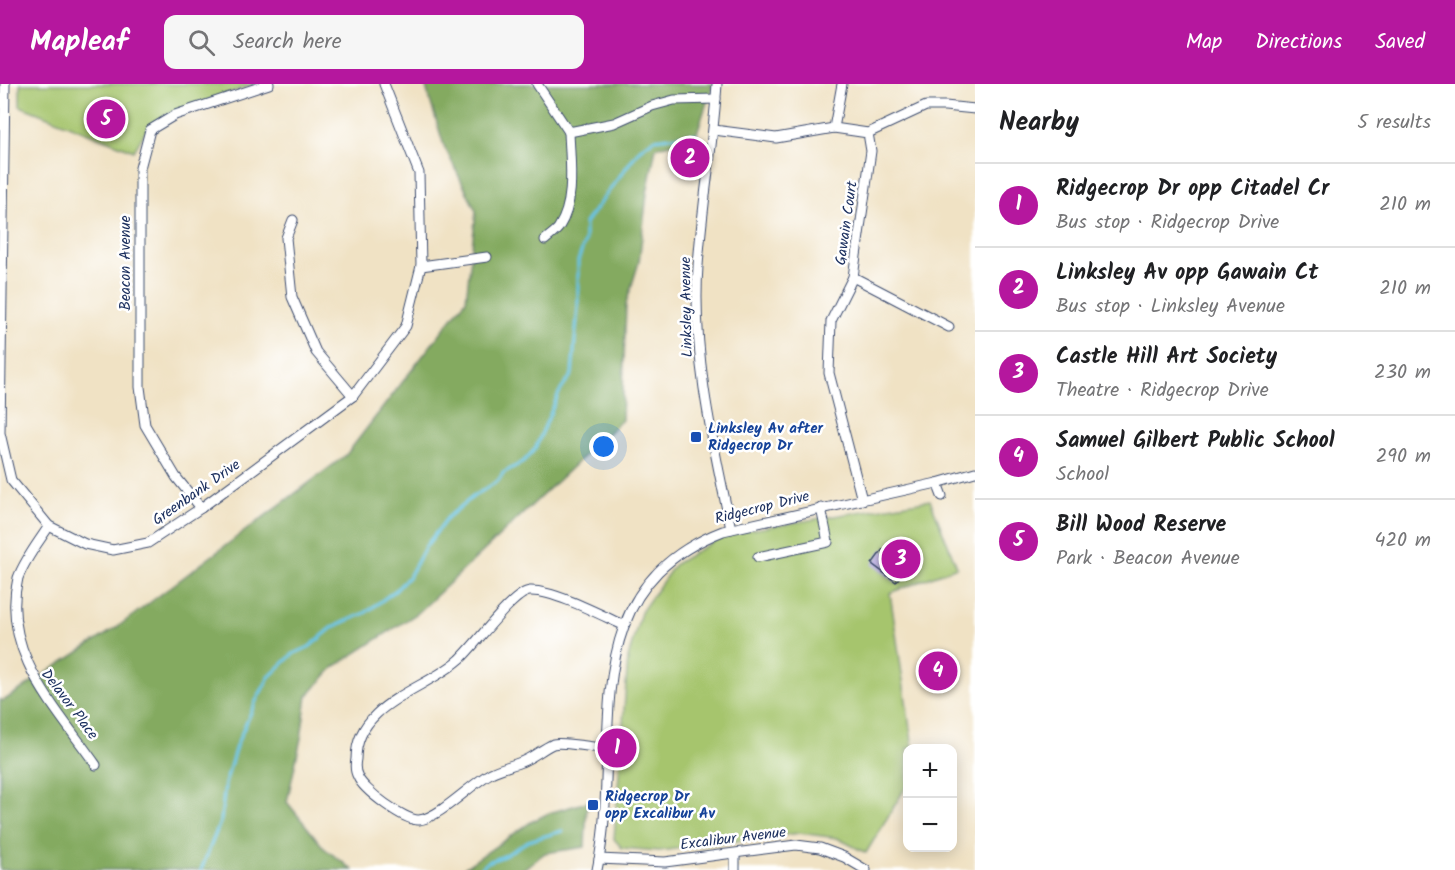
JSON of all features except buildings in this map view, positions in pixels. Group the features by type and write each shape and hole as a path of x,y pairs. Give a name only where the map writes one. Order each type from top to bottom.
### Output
{"street":[{"name":"Greenbank Drive","path":"4,84 0,433 11,480 49,526 85,544 112,550 148,543 201,508 353,396 406,326 421,266 419,173 384,84"},
{"name":"Beacon Avenue","path":"201,508 176,477 145,425 140,387 140,168 150,130 175,115 269,84"},
{"path":"537,84 569,132 570,180 566,208 559,229 545,240"},
{"name":"Linksley Avenue","path":"717,84 698,267 699,321 703,387 731,529"},
{"path":"834,128 842,84"},
{"path":"569,132 614,123 652,106 674,100 717,99"},
{"path":"714,130 776,138 834,128 868,133 927,106 975,109"},
{"name":"Gawain Court","path":"862,500 829,373 831,321 853,277 871,151 868,133"},
{"path":"292,220 286,238 292,297 316,352 353,396"},
{"path":"421,266 487,257"},
{"path":"853,277 949,327"},
{"name":"Ridgecrop Drive","path":"597,870 613,662 623,625 637,598 655,576 674,558 712,535 937,483 975,472"},
{"path":"937,483 942,496"},
{"path":"758,556 828,542 821,508"},
{"name":"Delavor Place","path":"49,526 27,559 18,579 13,600 13,627 17,647 28,674 96,765"},
{"path":"607,749 555,743 523,762 492,773 460,794 433,816 418,820 403,815 370,791 358,777 356,764 356,748 371,718 458,662 514,598 528,591 548,594 623,625"},
{"name":"Excalibur Avenue","path":"599,859 665,862 796,845 820,848 844,857 866,870"},
{"path":"735,854 735,870"}],"green space":[{"path":"20,84 253,85 166,115 145,132 134,151 20,106"},
{"path":"425,84 713,84 695,139 656,147 647,193 639,262 626,304 622,420 418,613 334,667 307,696 301,738 287,802 324,848 353,870 0,870 0,699 3,701 116,628 346,455 466,300 476,211 444,146"},
{"path":"930,500 957,567 890,593 912,744 903,744 903,792 866,853 837,838 800,833 659,851 622,848 614,839 628,658 641,612 675,564 726,534"},
{"path":"587,802 585,847 545,853 522,870 461,870 531,822 549,813"}],"waterway":[{"path":"201,870 221,820 225,784 236,746 269,677 293,654 309,647 333,627 365,613 396,590 410,575 426,546 448,517 474,496 498,481 503,473 523,462 535,449 559,393 572,374 578,307 578,261 585,241 585,223 640,149 654,139 696,134"},
{"path":"479,870 488,862 504,856 528,841 562,831"}],"place":[{"name":"Bill Wood Reserve","path":"106,119"},
{"name":"Linksley Av opp Gawain Ct","path":"690,158"},
{"name":"Linksley Av after Ridgecrop Dr","path":"696,437"},
{"name":"Castle Hill Art Society","path":"901,559"},
{"name":"Samuel Gilbert Public School","path":"938,671"},
{"name":"Ridgecrop Dr opp Citadel Cr","path":"617,748"},
{"name":"Ridgecrop Dr opp Excalibur Av","path":"593,805"}]}
